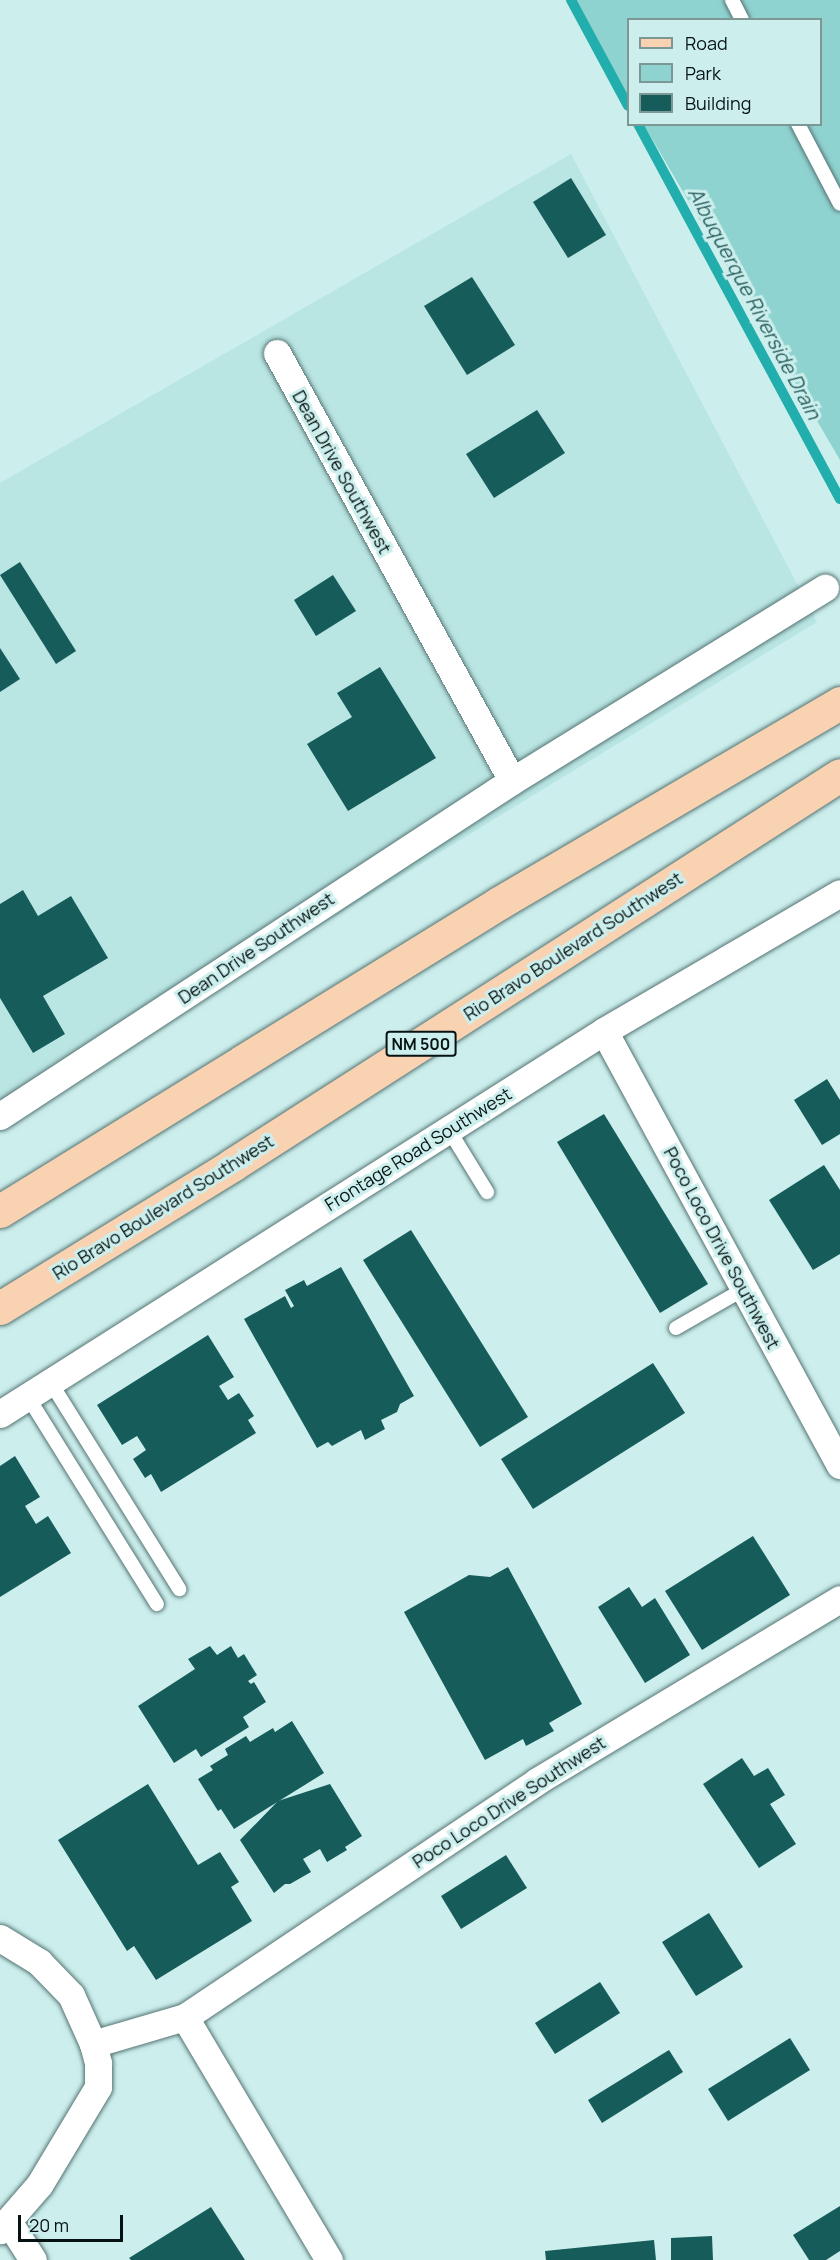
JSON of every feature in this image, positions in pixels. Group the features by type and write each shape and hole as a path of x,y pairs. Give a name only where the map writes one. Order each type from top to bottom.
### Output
{"main road":[{"path":"0,1211 499,903 840,703"},
{"name":"Rio Bravo Boulevard Southwest","path":"0,1308 232,1165 840,775"}],"street":[{"name":"Dean Drive Southwest","path":"276,353 512,781"},
{"name":"Dean Drive Southwest","path":"0,1116 512,781 825,588"},
{"name":"Frontage Road Southwest","path":"0,1414 604,1031 840,893"},
{"name":"Poco Loco Drive Southwest","path":"604,1031 840,1466"},
{"name":"Poco Loco Drive Southwest","path":"93,2044 185,2017 537,1781 840,1599"},
{"path":"0,1938 39,1962 71,1995 93,2044 98,2062 98,2087 39,2185 4,2225 33,2260"},
{"path":"185,2017 329,2260"}],"lane":[{"path":"732,0 741,18"},
{"path":"799,126 840,204"},
{"path":"449,1130 487,1192"},
{"path":"676,1328 744,1289"},
{"path":"51,1383 179,1589"},
{"path":"28,1397 157,1604"}],"shaded area":[{"path":"571,154 817,622 0,1121 0,483"}],"green space":[{"path":"571,0 840,0 840,460 645,126 822,126 822,18 627,18 627,97"}],"building":[{"path":"571,178 606,235 568,258 533,202"},
{"path":"472,277 515,345 467,375 424,306"},
{"path":"537,410 565,453 494,498 466,454"},
{"path":"20,562 76,651 56,664 0,575"},
{"path":"333,575 356,611 316,636 294,600"},
{"path":"0,648 20,679 0,692"},
{"path":"380,667 436,758 348,811 307,744 352,717 337,693"},
{"path":"23,890 38,916 71,896 108,958 43,996 65,1034 33,1053 0,998 0,904"},
{"path":"827,1079 840,1100 840,1134 822,1145 794,1100"},
{"path":"604,1114 708,1284 660,1313 557,1142"},
{"path":"824,1165 840,1190 840,1254 813,1270 769,1200"},
{"path":"411,1230 528,1417 480,1447 363,1260"},
{"path":"341,1267 414,1396 400,1404 397,1412 381,1420 385,1429 365,1440 361,1430 332,1446 328,1442 317,1448 244,1319 285,1296 291,1308 294,1306 285,1290 304,1280 307,1286"},
{"path":"208,1335 234,1377 219,1386 228,1400 239,1393 254,1416 248,1420 256,1433 161,1492 151,1474 145,1478 133,1459 146,1450 137,1436 122,1445 97,1405"},
{"path":"653,1363 685,1413 533,1509 501,1459"},
{"path":"15,1456 40,1497 25,1506 36,1524 48,1516 71,1553 0,1597 0,1466"},
{"path":"753,1536 790,1595 702,1650 665,1591"},
{"path":"508,1567 582,1704 549,1723 554,1731 526,1746 523,1739 485,1760 404,1612 469,1575 490,1577"},
{"path":"629,1587 642,1607 655,1598 690,1655 645,1683 598,1607"},
{"path":"210,1646 217,1655 231,1646 238,1658 244,1654 257,1675 248,1681 251,1684 254,1682 266,1702 243,1717 249,1727 201,1757 196,1749 174,1763 138,1706 195,1669 188,1659"},
{"path":"292,1721 324,1773 234,1829 221,1809 218,1811 198,1779 213,1770 210,1766 228,1755 225,1749 246,1736 250,1742 273,1728 275,1732"},
{"path":"742,1758 754,1776 768,1768 785,1795 770,1804 796,1844 759,1868 703,1784"},
{"path":"148,1784 198,1865 220,1852 239,1882 231,1887 252,1921 156,1980 134,1946 127,1951 58,1840"},
{"path":"330,1784 362,1836 345,1847 347,1850 327,1862 320,1849 303,1859 311,1872 290,1884 285,1884 274,1893 240,1840 278,1801"},
{"path":"506,1855 527,1888 461,1929 441,1896"},
{"path":"709,1913 743,1967 696,1996 662,1942"},
{"path":"600,1982 620,2013 555,2054 535,2023"},
{"path":"790,2038 810,2070 728,2121 708,2089"},
{"path":"669,2050 683,2072 602,2123 588,2100"},
{"path":"840,2206 840,2251 826,2260 809,2260 793,2235"},
{"path":"211,2207 245,2260 131,2260 129,2258"},
{"path":"712,2236 713,2260 671,2260 671,2238"},
{"path":"654,2240 656,2260 546,2260 545,2251"}],"waterway":[{"name":"Albuquerque Riverside Drain","path":"571,0 627,104"},
{"name":"Albuquerque Riverside Drain","path":"639,126 840,499"}]}
